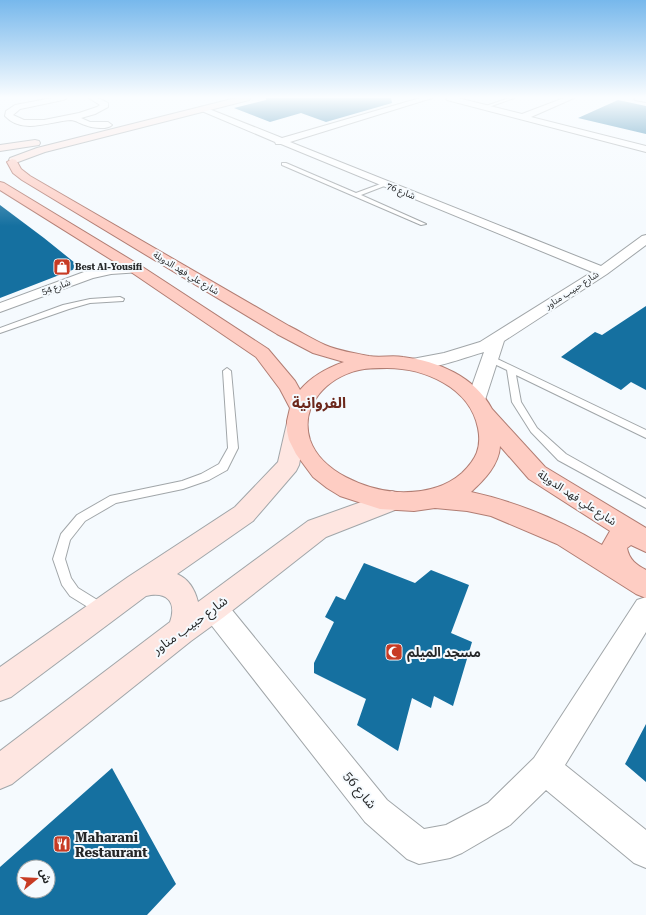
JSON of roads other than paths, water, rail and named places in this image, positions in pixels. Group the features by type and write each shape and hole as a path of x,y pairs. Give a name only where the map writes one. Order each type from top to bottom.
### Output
{"main road":[{"name":"شارع علي فهد الدويلة","path":"0,149 15,153 16,156 9,163 26,178 283,330 319,348 335,354 372,362 398,362 413,364 431,369 448,377 464,387 480,405 516,452 538,473 638,537"},
{"path":"0,185 136,269 262,352 288,386 298,416 300,440 308,457 322,474 342,487 366,496 392,501 413,502 433,498 460,488 479,472 489,452 491,431 480,405"},
{"path":"298,416 310,390 327,376 348,367 372,362"},
{"path":"433,498 467,501 494,507 566,536 646,585"},
{"path":"624,571 615,558 613,548 619,537 638,537"}],"street":[{"path":"0,149 43,141"},
{"path":"9,163 41,150 77,141"},
{"name":"شارع 76","path":"276,141 602,271"},
{"path":"279,142 283,141"},
{"path":"614,141 646,149"},
{"name":"شارع حبيب مناور","path":"413,364 467,352 486,346 602,271 646,239"},
{"name":"شارع 54","path":"0,308 89,275 110,270 136,269"},
{"path":"480,405 497,339"},
{"path":"0,686 138,586 244,514 288,465 298,416"},
{"name":"شارع حبيب مناور","path":"0,772 180,631 214,608 317,529 392,501"},
{"path":"138,586 156,582 172,585 183,596 187,612 180,631"},
{"name":"شارع 56","path":"214,608 376,811 419,847 450,841 499,814 545,769 646,609"},
{"path":"545,769 646,851"}],"lane":[{"path":"284,164 424,224"},
{"path":"357,195 385,184"},
{"path":"0,331 66,307 90,301 120,300"},
{"path":"491,359 646,434"},
{"path":"511,368 517,402 534,430 562,457 646,504"},
{"path":"104,610 74,592 66,581 59,559 66,538 81,518 114,499 183,485 205,477 223,467 233,448 227,371"}],"place":[{"name":"Best Al-Yousifi","path":"62,267"},
{"name":"مسجد الميلم","path":"394,652"},
{"name":"Maharani Restaurant","path":"62,844"}],"district":[{"name":"الفروانية","path":"319,403"}]}
